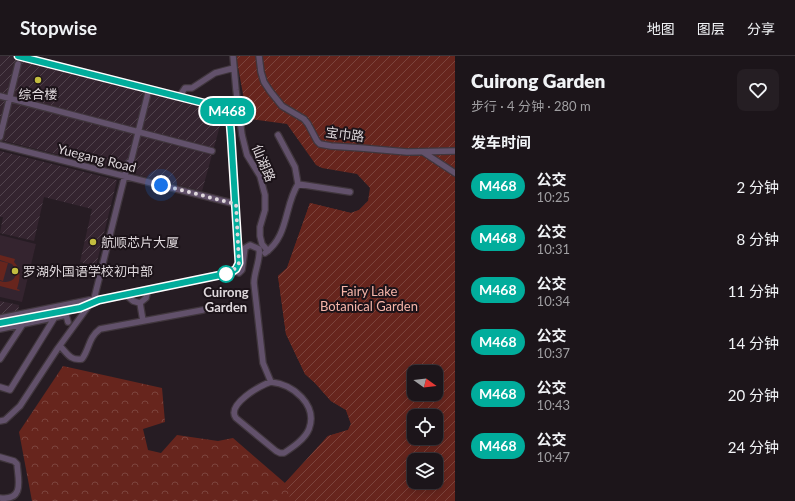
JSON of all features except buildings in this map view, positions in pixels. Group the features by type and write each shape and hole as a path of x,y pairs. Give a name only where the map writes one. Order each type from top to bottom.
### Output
{"street":[{"path":"18,56 223,108 227,112 231,135 239,263 232,272"},
{"name":"仙湖路","path":"233,56 242,135 247,156 260,176 265,196 265,210 260,227 260,236 262,244 268,251"},
{"name":"宝巾路","path":"259,56 264,82 270,91 282,106 304,119 320,144 349,148 408,152 455,151"},
{"path":"0,137 18,64"},
{"path":"179,97 185,88 192,88 215,73 234,68"},
{"path":"0,421 5,420 20,406 92,301 128,163 131,161 149,89"},
{"path":"0,96 212,151"},
{"path":"260,256 275,245 283,229 295,189 298,184 295,167 278,135"},
{"name":"Yuegang Road","path":"0,145 236,204"},
{"path":"423,152 455,173"},
{"path":"298,184 350,192"},
{"path":"0,318 126,295 232,272 239,273 242,270 243,252 247,246 250,245 259,249 260,256 255,272 254,283 263,363 271,382"},
{"path":"140,303 146,298 148,290"},
{"path":"126,295 133,301 140,303"},
{"path":"0,323 80,308 92,301"},
{"path":"140,303 143,321"},
{"path":"60,346 70,358 76,360 82,359 87,352 89,343 94,334 100,329 203,310"},
{"path":"0,329 66,315 68,322"},
{"path":"0,387 10,390 55,317"},
{"path":"0,359 23,324"},
{"path":"271,382 294,390 303,399 308,410 310,422 307,433 284,453 276,451 236,418 234,414 234,409 238,403 262,385 271,382"},
{"path":"0,457 14,461 17,464 19,489 14,499 9,500 0,498"}],"shaded area":[{"path":"0,56 12,56 224,111 202,191 0,140"},
{"path":"0,151 117,180 96,266 80,262 92,209 44,197 34,241 0,233 3,217 0,217"},
{"name":"罗湖外国语学校初中部","path":"0,235 36,244 22,302 0,297"},
{"path":"0,301 19,305 18,312 0,315"}],"green space":[{"name":"Fairy Lake Botanical Garden","path":"236,56 455,56 455,501 291,501 285,483 328,436 348,430 351,424 346,410 331,401 305,374 286,334 278,276 287,268 310,203 351,213 359,210 368,201 370,188 357,174 322,168 316,165 287,124 251,119 245,105"},
{"path":"368,201 428,222 442,365 407,365 407,401 443,401 443,377 455,501 32,501 19,432 63,366 162,388 165,422 143,429 148,450 161,453 177,435 218,441 233,438 285,483 328,436 348,430 351,424 346,410 331,401 305,374 286,334 278,276 287,268 310,203 351,213 359,210"},
{"path":"0,255 15,259 14,262 19,271 17,289 20,290 19,291 0,286 0,281 9,282 14,278 16,272 12,264 0,260"},
{"path":"0,261 8,263 3,281 0,280"}],"bus line":[{"name":"M468","path":"0,323 80,308 99,300 230,273 236,269 239,263 230,123 226,110 208,104 18,56"}],"place":[{"name":"综合楼","path":"38,80"},
{"name":"航顺芯片大厦","path":"93,242"},
{"name":"罗湖外国语学校初中部","path":"15,271"},
{"name":"Cuirong Garden","path":"226,274"}],"route":[{"path":"161,185 236,204 239,263 236,269 226,274"}]}
